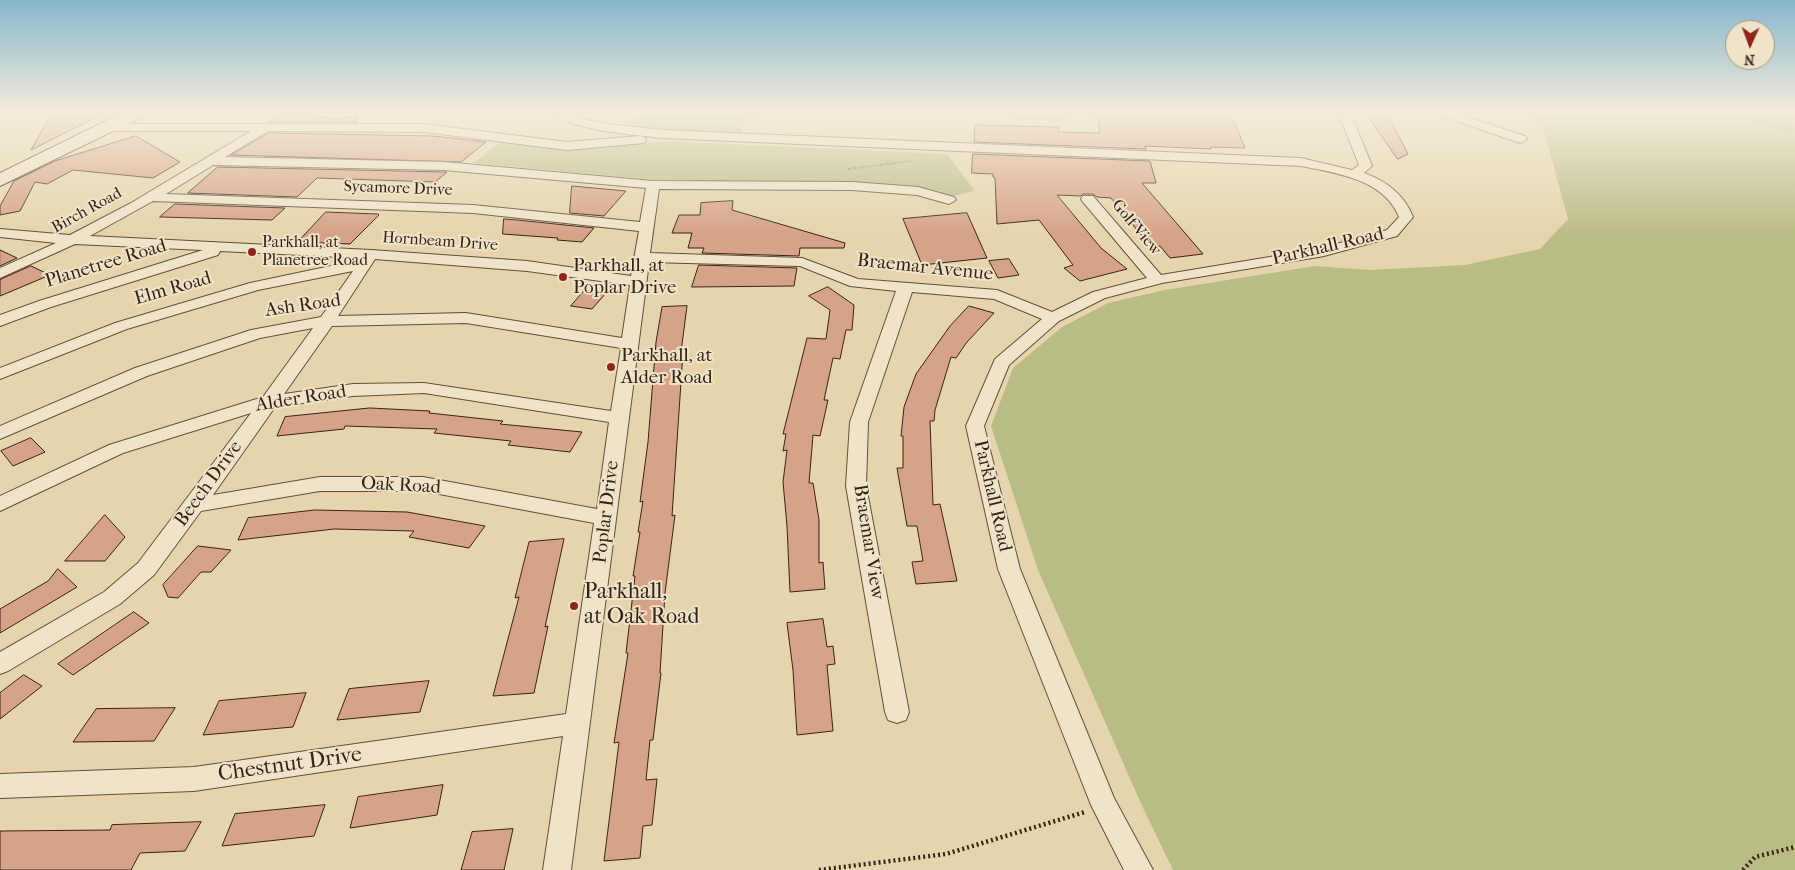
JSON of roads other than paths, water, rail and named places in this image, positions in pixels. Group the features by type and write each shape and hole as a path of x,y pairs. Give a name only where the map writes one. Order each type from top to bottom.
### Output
{"main road":[{"path":"0,180 56,153"}],"street":[{"name":"Birch Road","path":"0,273 73,240 223,153"},
{"name":"Parkhall Road","path":"1084,153 1301,162 1354,174 1379,186 1398,200 1406,217 1392,233 1319,253 1157,280 1099,295 1053,318 1001,363 975,426 1009,569 1104,805 1139,870"},
{"path":"1354,174 1366,166 1361,153"},
{"path":"210,160 444,166 653,185 852,186 918,191 948,200"},
{"name":"Poplar Drive","path":"556,870 653,185"},
{"name":"Sycamore Drive","path":"149,197 473,209 646,227"},
{"name":"Golf View","path":"1088,199 1157,280"},
{"name":"Hornbeam Drive","path":"0,233 73,240 225,248 367,259 527,266 638,282"},
{"name":"Planetree Road","path":"0,321 45,304 225,248"},
{"name":"Braemar Avenue","path":"642,258 802,262 855,283 905,289 997,295 1053,318"},
{"name":"Beech Drive","path":"0,664 112,598 146,569 194,506 327,321 367,259"},
{"name":"Elm Road","path":"0,374 120,326 255,286 367,259"},
{"name":"Braemar View","path":"897,712 856,486 859,422 905,289"},
{"name":"Ash Road","path":"0,433 141,372 257,334 327,321 466,318 629,344"},
{"name":"Alder Road","path":"0,504 116,450 267,402 353,390 424,388 619,418"},
{"name":"Oak Road","path":"194,506 320,484 423,484 606,518"},
{"name":"Chestnut Drive","path":"0,786 194,779 577,723"}],"place":[{"name":"Parkhall, at Planetree Road","path":"252,252"},
{"name":"Parkhall, at Poplar Drive","path":"563,277"},
{"name":"Parkhall, at Alder Road","path":"611,367"},
{"name":"Parkhall, at Oak Road","path":"574,606"}]}
